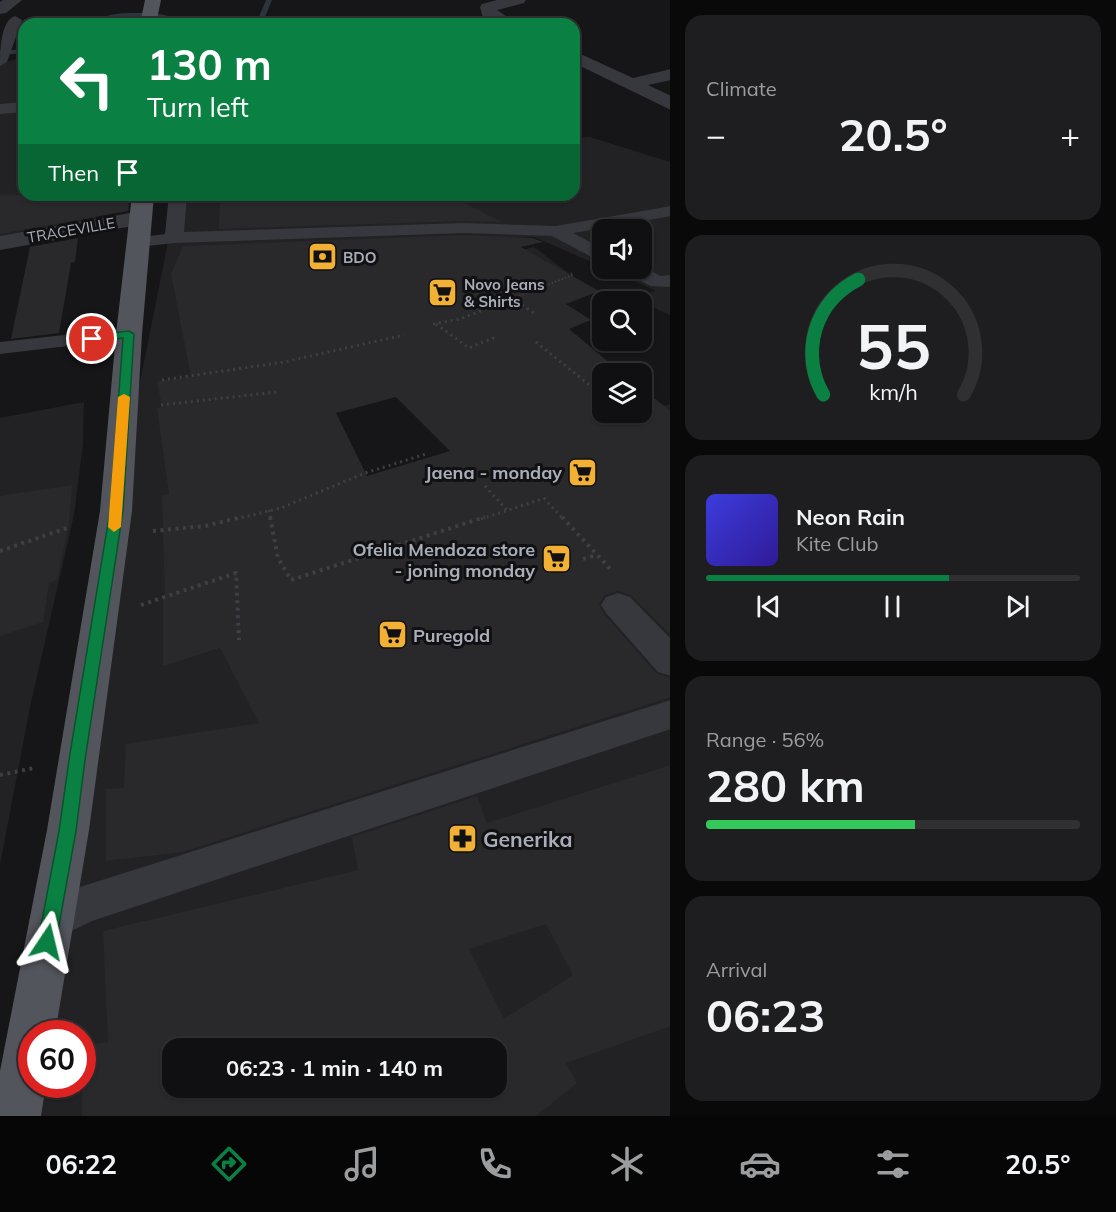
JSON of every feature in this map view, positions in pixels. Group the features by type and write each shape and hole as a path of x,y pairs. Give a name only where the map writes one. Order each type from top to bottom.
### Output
{"main road":[{"path":"149,18 152,2"},
{"path":"16,1116 68,831 77,760 117,511 129,334 141,218"}],"street":[{"path":"0,9 14,0"},
{"path":"497,18 489,14 488,7 518,0"},
{"path":"580,59 670,104"},
{"path":"632,84 670,74"},
{"name":"TRACEVILLE","path":"0,243 141,218"},
{"path":"618,605 670,663"},
{"path":"51,921 80,906 670,714"}],"lane":[{"path":"3,56 15,20"},
{"path":"0,109 18,107"},
{"path":"174,238 177,201"},
{"path":"141,218 174,238 464,228 556,231 670,212"},
{"path":"556,231 592,251"},
{"path":"652,279 658,282 670,281"},
{"path":"0,348 129,334"}],"path":[{"path":"498,336 469,348 434,324 460,319 573,275 565,269"},
{"path":"512,298 537,315"},
{"path":"126,384 265,366 328,355 404,335"},
{"path":"536,342 592,387"},
{"path":"193,402 277,392"},
{"path":"175,529 205,526 281,508 365,473 426,454"},
{"path":"484,486 507,510"},
{"path":"269,510 278,558 291,580 543,498 639,598 618,605"},
{"path":"0,551 70,526"},
{"path":"583,559 597,555"},
{"path":"171,595 236,573 239,640"}],"shaded area":[{"path":"18,59 18,201 96,201 96,221 0,239 0,64"},
{"path":"590,137 670,162 670,315 652,307 652,292 655,290 629,279 652,279 652,219 592,219 592,262 534,237 382,242 301,309 534,247 571,275 460,318 327,354 283,503 464,477 616,423 652,423 652,410 670,404 670,1116 32,1116 34,1098 96,1098 96,1020 46,1020 139,387 167,247 172,201 580,201 580,138"},
{"path":"84,402 83,444 74,515 30,707 0,865 0,418"}],"building":[{"path":"0,195 18,195 18,201 129,201 128,211 0,234"},
{"path":"220,201 461,201 502,222 464,221 219,229"},
{"path":"464,235 533,238 543,242 521,247 599,291 592,291 592,294 566,304 591,320 569,329 592,348 592,351 595,351 610,363 592,363 592,423 652,423 652,397 670,410 670,634 631,595 617,591 605,595 599,604 604,614 656,673 670,678 670,697 183,852 106,861 106,789 124,788 126,744 259,723 220,648 163,666 163,600 165,600 162,495 169,494 157,408 162,407 157,381 191,377 171,274 183,246","holes":["396,397 450,451 367,476 336,413"]},
{"path":"78,238 75,262 71,263 59,333 11,339 30,247"},
{"path":"72,485 69,524 57,580 49,583 43,622 0,636 0,496"},
{"path":"670,765 670,1026 566,1063 577,1083 536,1116 82,1116 82,1098 96,1098 96,1044 108,1042 103,931 358,870 352,837 477,796 487,823","holes":["546,924 573,975 504,1019 469,949"]}],"waterway":[{"path":"262,18 269,0"},
{"path":"108,18 124,15 152,15 168,18"},
{"path":"0,53 18,52"}],"slow traffic":[{"path":"114,527 124,397"}],"place":[{"name":"BDO","path":"322,257"},
{"name":"Novo Jeans & Shirts","path":"443,293"},
{"name":"Jaena - monday","path":"583,472"},
{"name":"Ofelia Mendoza store - joning monday","path":"556,559"},
{"name":"Puregold","path":"392,635"},
{"name":"Generika","path":"462,839"}],"route":[{"path":"47,942 68,831 77,760 117,511 129,334 92,339"}]}
